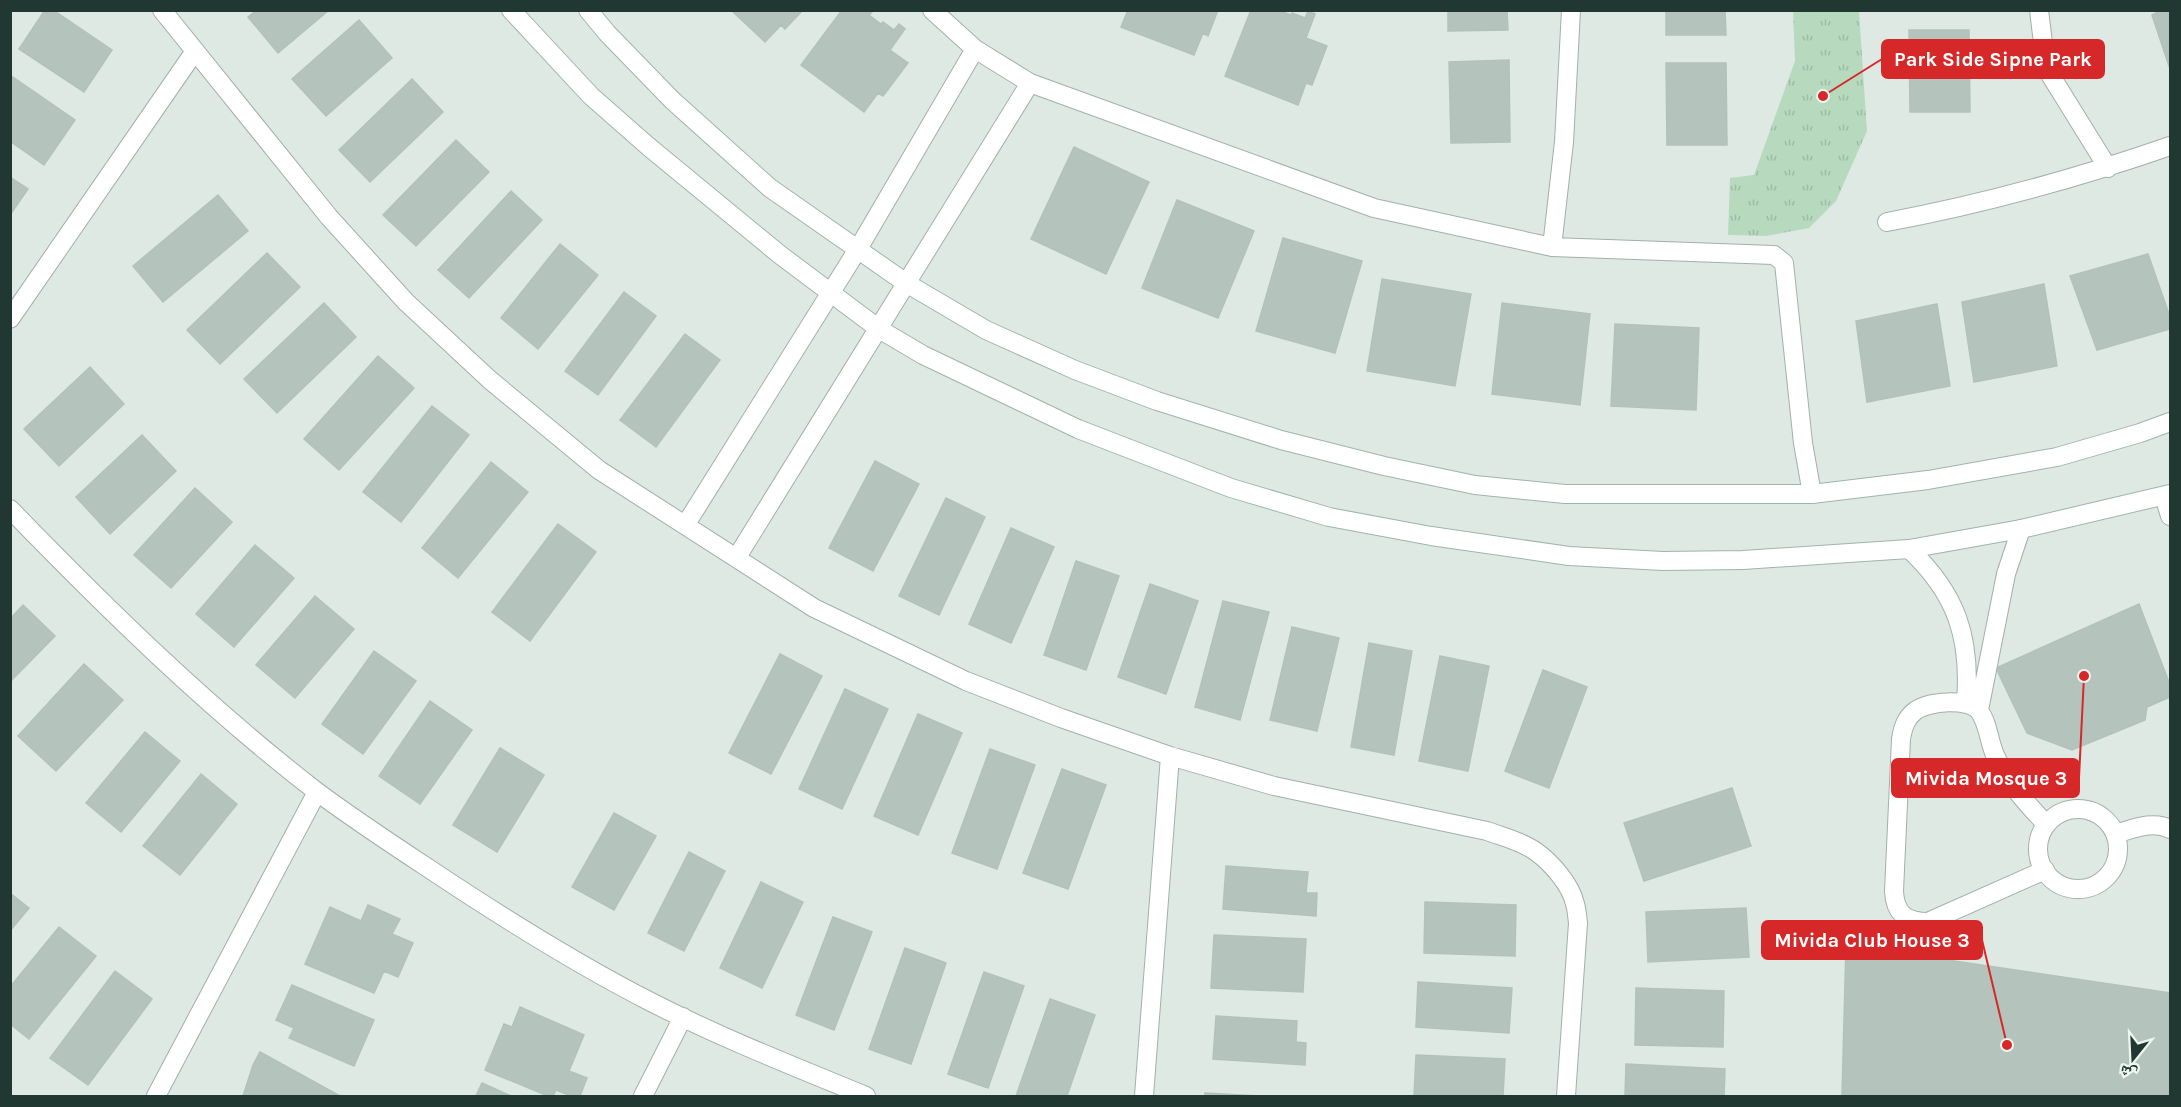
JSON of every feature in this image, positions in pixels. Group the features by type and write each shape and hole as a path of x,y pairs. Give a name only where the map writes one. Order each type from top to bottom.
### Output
{"street":[{"path":"162,10 329,217 406,302 490,380 599,470 814,608 966,681 1061,718 1170,756 1274,786 1487,831 1535,851 1566,884 1575,902 1578,923 1566,1096"},
{"path":"511,10 591,96 649,147 779,254 830,294 879,328 923,355 1078,429 1231,488 1329,517 1431,536 1569,556 1663,561 1743,560 1909,549 2021,529 2167,495 2170,516"},
{"path":"588,10 607,33 672,100 770,188 906,283 986,330 1075,370 1157,401 1281,440 1384,466 1475,485 1565,495 1812,494 1928,480 2057,457 2170,422"},
{"path":"932,10 975,49 1030,82 1374,208 1552,248 1774,255 1784,263 1803,443 1812,494"},
{"path":"1552,248 1564,142 1572,10"},
{"path":"2039,10 2046,68 2108,168"},
{"path":"686,524 858,249 975,49"},
{"path":"10,319 195,51"},
{"path":"737,557 1030,82"},
{"path":"1887,222 1945,211 2108,168 2170,146"},
{"path":"10,509 134,634 203,698 317,792 494,911 649,1001 749,1049 866,1096"},
{"path":"1972,706 2006,574 2021,529"},
{"path":"1909,549 1927,566 1941,585 1956,614 1967,654 1972,706 1983,717 1994,753 2008,779 2046,824"},
{"path":"1972,706 1926,705 1916,710 1908,718 1903,728 1895,902 1900,912 1908,919 1928,922 2045,870"},
{"path":"1144,1096 1170,756"},
{"path":"156,1096 317,792"},
{"path":"2084,809 2108,822 2115,834 2118,848 2116,861 2110,873 2100,883 2086,888 2073,888 2060,884 2041,864 2038,850 2040,837 2046,824 2057,815 2070,810 2084,809"},
{"path":"2115,834 2155,825 2170,829"},
{"path":"643,1096 683,1017"}],"green space":[{"path":"1793,11 1859,11 1867,131 1836,201 1809,228 1766,236 1728,235 1730,178 1754,175 1795,61"}],"building":[{"path":"45,10 53,10 112,50 84,92 19,49"},
{"path":"257,10 329,10 278,53 248,17"},
{"path":"731,10 803,10 785,29 781,25 765,42"},
{"path":"842,10 870,10 872,12 869,15 881,24 883,22 894,30 899,24 905,29 890,50 908,63 883,96 878,93 864,112 801,65"},
{"path":"1128,10 1218,10 1208,36 1203,33 1194,55 1121,27"},
{"path":"1251,10 1277,10 1305,18 1308,11 1315,14 1306,38 1327,46 1312,85 1306,83 1298,105 1225,76"},
{"path":"1448,10 1507,10 1508,30 1448,31"},
{"path":"1666,10 1725,10 1726,35 1666,35"},
{"path":"2161,10 2170,10 2170,69 2152,15"},
{"path":"359,20 392,58 326,116 292,79"},
{"path":"1909,30 1969,30 1970,112 1910,112"},
{"path":"1509,60 1510,142 1451,143 1449,62"},
{"path":"1666,63 1726,63 1727,145 1667,145"},
{"path":"10,75 75,120 44,165 10,141"},
{"path":"412,79 443,112 370,182 339,150"},
{"path":"456,140 489,172 416,246 383,215"},
{"path":"1074,147 1149,182 1106,274 1031,239"},
{"path":"10,177 28,189 10,215"},
{"path":"511,191 542,220 469,298 438,270"},
{"path":"218,195 248,231 163,302 133,266"},
{"path":"1177,200 1254,231 1218,318 1142,288"},
{"path":"1283,238 1362,261 1335,353 1256,331"},
{"path":"560,244 598,275 538,349 501,318"},
{"path":"267,253 300,287 220,364 187,330"},
{"path":"2148,254 2170,317 2170,329 2097,350 2070,276"},
{"path":"1382,279 1471,294 1455,386 1367,371"},
{"path":"2044,284 2057,366 1974,382 1962,302"},
{"path":"624,292 656,316 598,395 565,371"},
{"path":"324,303 356,337 277,413 244,379"},
{"path":"1502,303 1590,314 1580,405 1492,394"},
{"path":"1937,304 1950,386 1867,402 1856,321"},
{"path":"1615,324 1699,328 1696,410 1611,406"},
{"path":"685,334 720,360 656,447 620,420"},
{"path":"378,356 414,388 339,470 304,439"},
{"path":"90,367 124,404 59,466 24,429"},
{"path":"432,406 469,435 401,522 363,492"},
{"path":"142,435 176,471 110,534 76,497"},
{"path":"875,461 919,484 873,571 829,548"},
{"path":"491,462 528,492 458,578 422,548"},
{"path":"195,488 232,522 171,588 134,555"},
{"path":"946,498 985,517 939,615 899,596"},
{"path":"558,524 596,552 530,641 492,612"},
{"path":"1011,528 1054,547 1011,643 969,624"},
{"path":"255,545 294,578 234,647 196,614"},
{"path":"1076,561 1119,576 1086,670 1044,655"},
{"path":"1150,584 1198,601 1166,694 1118,677"},
{"path":"315,596 354,629 295,698 256,665"},
{"path":"1223,601 1269,612 1240,720 1195,707"},
{"path":"2139,604 2170,685 2170,697 2147,707 2145,720 2072,750 2027,733 1996,668"},
{"path":"23,605 55,636 10,682 10,619"},
{"path":"1292,627 1339,638 1317,731 1270,720"},
{"path":"1369,643 1412,651 1394,755 1351,747"},
{"path":"374,651 416,681 363,754 322,724"},
{"path":"780,654 822,676 771,774 729,753"},
{"path":"1440,656 1489,666 1468,771 1419,761"},
{"path":"84,664 123,700 56,771 18,736"},
{"path":"1543,670 1587,687 1549,788 1505,771"},
{"path":"845,689 888,709 842,809 799,789"},
{"path":"430,701 472,730 420,804 379,776"},
{"path":"918,714 962,733 918,835 874,816"},
{"path":"145,732 180,761 121,832 86,803"},
{"path":"500,748 544,775 497,852 453,825"},
{"path":"990,749 1035,765 997,869 952,853"},
{"path":"1062,769 1106,785 1068,889 1023,873"},
{"path":"201,774 237,804 180,875 143,846"},
{"path":"1732,788 1751,846 1644,881 1624,823"},
{"path":"614,813 656,836 614,910 572,887"},
{"path":"689,852 725,871 684,951 648,933"},
{"path":"1226,866 1308,872 1306,893 1317,893 1316,916 1223,909"},
{"path":"761,882 803,902 762,988 720,968"},
{"path":"10,893 29,908 10,931"},
{"path":"1425,902 1516,905 1515,956 1424,953"},
{"path":"368,905 400,919 392,934 413,943 398,977 384,971 374,993 305,964 330,907 361,921"},
{"path":"1746,908 1749,957 1648,962 1646,912"},
{"path":"833,917 872,932 834,1030 796,1015"},
{"path":"59,927 96,956 29,1039 10,1024 10,987"},
{"path":"1214,935 1306,939 1303,992 1211,988"},
{"path":"1846,945 2170,993 2170,1096 1842,1096"},
{"path":"905,948 946,963 911,1064 869,1049"},
{"path":"115,971 152,999 88,1085 50,1058"},
{"path":"984,972 1024,986 988,1088 948,1074"},
{"path":"1418,982 1512,988 1509,1033 1416,1027"},
{"path":"292,985 374,1020 354,1066 289,1038 294,1028 276,1020"},
{"path":"1636,988 1724,991 1723,1047 1635,1045"},
{"path":"1050,999 1095,1015 1067,1096 1016,1096"},
{"path":"520,1007 584,1035 569,1071 587,1078 580,1096 571,1096 556,1090 553,1096 548,1096 485,1070 504,1024 512,1027"},
{"path":"1216,1016 1297,1021 1296,1042 1306,1043 1305,1065 1213,1059"},
{"path":"260,1052 340,1096 243,1096 253,1065"},
{"path":"1416,1055 1505,1059 1503,1096 1414,1096"},
{"path":"1626,1064 1725,1069 1724,1096 1625,1096"},
{"path":"482,1083 511,1096 476,1096"},
{"path":"1205,1093 1259,1096 1205,1096"}],"place":[{"name":"Park Side Sipne Park","path":"1823,96"},
{"name":"Mivida Mosque 3","path":"2084,676"},
{"name":"Mivida Club House 3","path":"2007,1045"}]}
